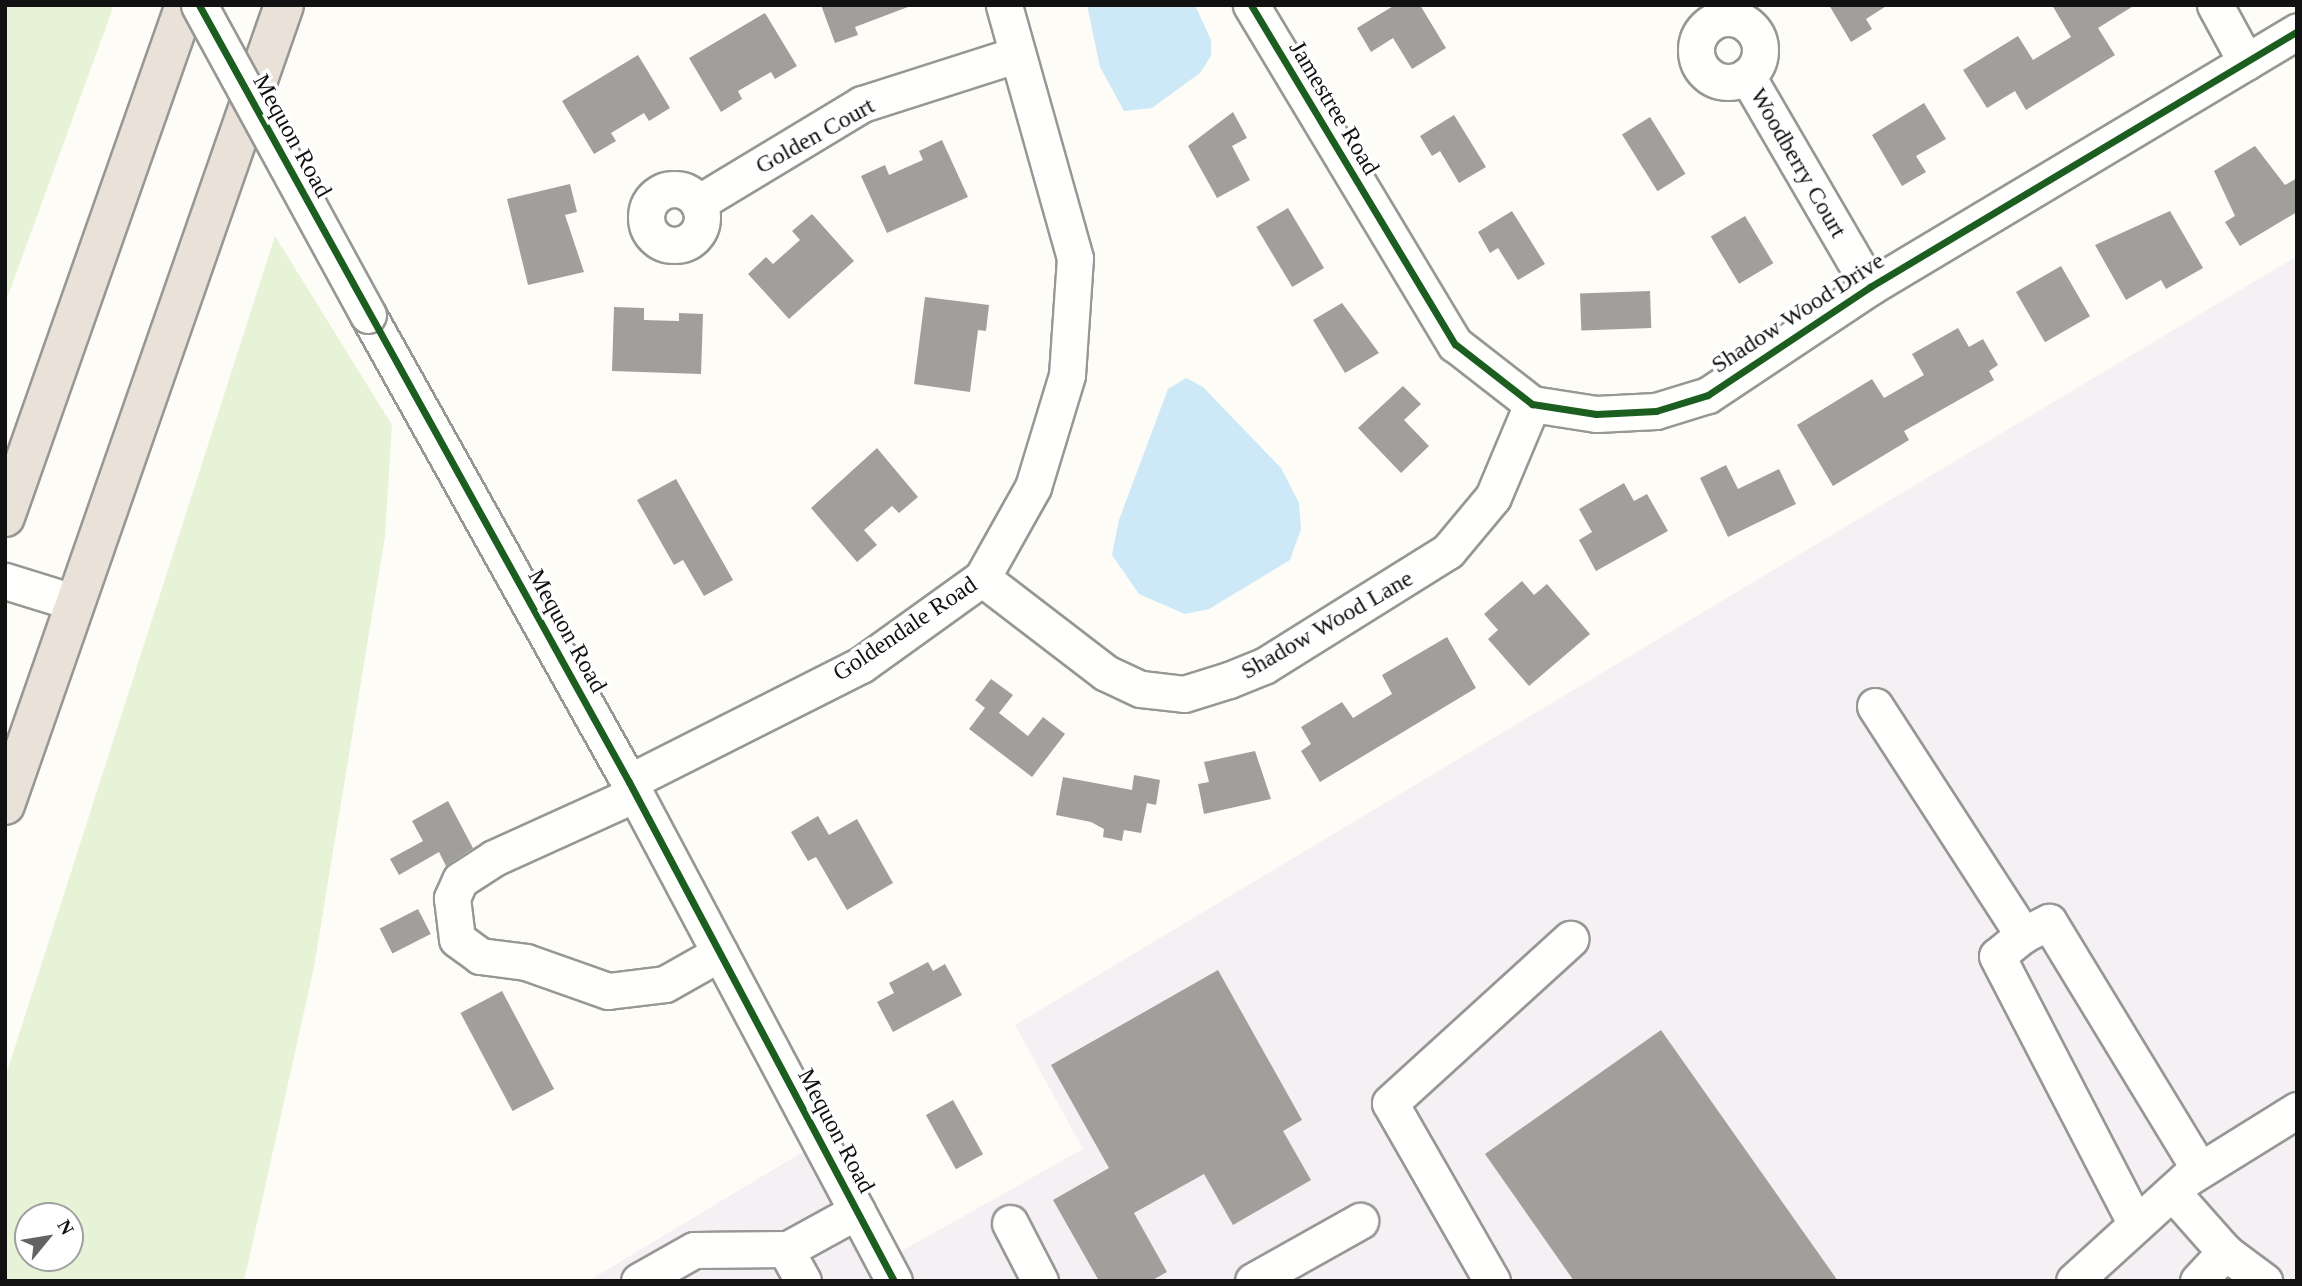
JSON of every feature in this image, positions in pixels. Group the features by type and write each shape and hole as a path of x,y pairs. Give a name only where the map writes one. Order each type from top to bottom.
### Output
{"highway":[{"path":"5,517 184,5"},
{"path":"5,806 284,5"}],"street":[{"name":"Mequon Road","path":"199,5 368,315 632,788 894,1281"},
{"name":"Goldendale Road","path":"720,953 665,984 608,992 526,962 480,956 457,939 452,898 460,880 494,858 632,788 861,665 982,578 1033,487 1066,375 1075,258 1004,5"},
{"name":"Jamestree Road","path":"1251,5 1455,344 1532,404"},
{"path":"2215,5 2246,62"},
{"name":"Shadow Wood Drive","path":"1532,404 1620,413 1656,411 1708,395 1870,288 2297,31"},
{"name":"Golden Court","path":"698,203 863,104 1016,55"},
{"name":"Woodberry Court","path":"1747,76 1870,288"},
{"name":"Shadow Wood Lane","path":"982,578 1106,673 1141,689 1184,694 1229,680 1275,659 1448,551 1493,497 1532,404"},
{"path":"5,581 75,603"},
{"path":"1875,706 2023,935"},
{"path":"2136,1224 1997,956 2023,935 2049,922 2200,1170"},
{"path":"1492,1281 1390,1103 1570,939"},
{"path":"2074,1281 2200,1170 2297,1110"},
{"path":"2172,1192 2225,1252 2264,1281"},
{"path":"639,1281 694,1250 787,1249 858,1211"},
{"path":"1253,1281 1360,1221"},
{"path":"1010,1223 1040,1281"},
{"path":"787,1249 803,1281"},
{"path":"2198,1281 2225,1252"}],"shaded area":[{"path":"2297,256 2297,1281 588,1281 811,1147 893,1256 1083,1149 1015,1025"}],"green space":[{"path":"5,5 114,5 5,304"},
{"path":"275,236 392,425 385,536 314,967 244,1281 5,1281 5,1078"}],"water":[{"path":"1087,5 1195,5 1211,40 1211,56 1200,73 1152,108 1124,111 1100,67"},
{"path":"1186,378 1203,387 1281,468 1299,503 1301,529 1290,560 1209,609 1185,614 1139,594 1112,555 1119,520 1168,389"}],"building":[{"path":"821,5 908,7 855,27 858,35 835,43"},
{"path":"1395,5 1420,5 1446,48 1412,69 1393,38 1371,52 1357,28"},
{"path":"1829,5 1888,5 1866,19 1872,29 1851,42"},
{"path":"2052,5 2135,5 2098,28 2115,55 2026,110 2015,91 1987,108 1963,70 2018,36 2033,60 2071,37"},
{"path":"765,13 797,66 775,79 771,72 738,91 742,99 721,112 689,58"},
{"path":"638,55 670,108 649,121 644,113 611,133 616,141 594,154 562,101"},
{"path":"1924,103 1946,139 1916,156 1926,172 1902,186 1872,135"},
{"path":"1233,112 1247,138 1232,146 1250,180 1217,198 1188,146"},
{"path":"1454,115 1486,167 1459,183 1440,151 1432,156 1420,136"},
{"path":"1650,117 1686,174 1658,191 1622,134"},
{"path":"942,140 968,197 887,233 861,176 885,165 889,175 923,160 919,151"},
{"path":"2255,146 2285,185 2297,178 2297,212 2240,246 2225,222 2235,216 2214,171"},
{"path":"570,184 577,212 565,215 584,272 528,285 507,199"},
{"path":"1288,208 1324,268 1292,287 1256,227"},
{"path":"1512,211 1545,264 1518,280 1498,248 1490,253 1478,232"},
{"path":"2170,211 2203,268 2166,289 2161,280 2126,300 2095,245"},
{"path":"812,214 854,261 789,319 748,274 766,257 773,264 800,240 792,231"},
{"path":"1745,216 1773,263 1739,284 1711,237"},
{"path":"2061,266 2090,316 2045,342 2016,292"},
{"path":"1650,291 1651,328 1581,330 1580,293"},
{"path":"925,297 989,305 986,331 978,330 970,392 914,384"},
{"path":"1342,303 1379,353 1345,373 1313,320"},
{"path":"614,307 644,308 644,320 679,321 679,313 703,314 701,374 612,371"},
{"path":"1958,328 1969,347 1983,339 1998,365 1989,371 1994,380 1904,431 1909,440 1833,486 1797,425 1872,379 1884,398 1924,375 1912,354"},
{"path":"1403,386 1421,404 1404,420 1429,446 1401,473 1358,428"},
{"path":"877,448 918,497 899,513 892,506 864,530 877,545 857,562 811,508"},
{"path":"1726,465 1738,489 1779,469 1796,504 1728,537 1700,478"},
{"path":"676,479 733,580 704,596 683,560 674,565 637,500"},
{"path":"1624,483 1634,501 1647,494 1668,531 1596,571 1579,540 1592,532 1579,509"},
{"path":"1522,581 1534,595 1547,584 1590,634 1529,686 1488,639 1498,630 1484,614"},
{"path":"1447,637 1476,688 1320,782 1301,751 1311,744 1301,727 1342,702 1353,718 1392,694 1382,675"},
{"path":"991,679 1013,695 999,713 1028,736 1043,717 1065,734 1032,777 969,729 985,708 975,700"},
{"path":"1255,751 1271,799 1204,814 1198,784 1209,782 1204,762"},
{"path":"1134,775 1160,780 1156,805 1147,803 1141,833 1124,830 1122,841 1103,837 1104,829 1091,822 1056,815 1063,777 1132,790"},
{"path":"448,801 473,848 446,866 439,852 399,875 390,859 423,841 412,821"},
{"path":"818,816 829,835 857,819 893,883 847,910 816,857 808,861 791,832"},
{"path":"418,909 431,934 392,953 380,929"},
{"path":"928,962 933,971 945,964 962,995 893,1032 877,1002 894,993 889,983"},
{"path":"1218,970 1302,1120 1283,1131 1311,1180 1233,1225 1204,1174 1134,1213 1167,1272 1151,1281 1099,1281 1053,1200 1109,1168 1051,1065"},
{"path":"502,991 554,1089 513,1111 461,1013"},
{"path":"1661,1030 1838,1281 1574,1281 1485,1154"},
{"path":"953,1100 983,1154 956,1169 926,1115"}],"cycle path":[{"path":"199,5 629,782 894,1281"},
{"path":"1251,5 1455,344 1532,404 1596,414 1656,411 1708,395 1870,287 2297,31"}]}
